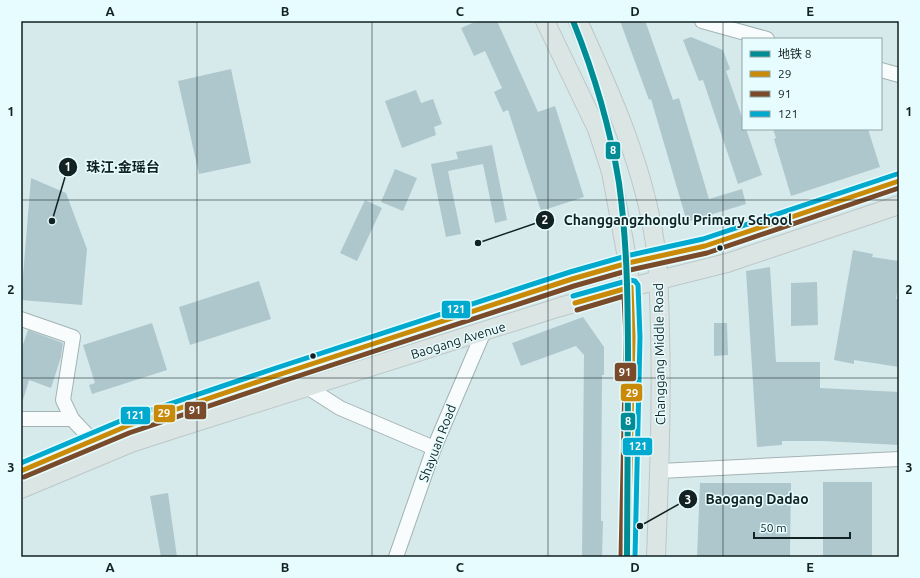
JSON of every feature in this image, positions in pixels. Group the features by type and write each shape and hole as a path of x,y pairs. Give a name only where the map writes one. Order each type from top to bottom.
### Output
{"main road":[{"name":"Changgang Middle Road","path":"545,21 576,84 602,143 611,172 628,263 631,287 633,337 628,557"},
{"name":"Changgang Middle Road","path":"578,21 622,122 638,167 653,231 658,280 661,361 660,471 656,557"},
{"name":"Baogang Avenue","path":"21,471 127,426 285,373 572,279 628,263 705,246 899,181"},
{"name":"Baogang Avenue","path":"21,489 131,443 560,307 631,287 727,263 899,205"}],"street":[{"path":"702,21 763,38"},
{"path":"882,70 899,75"},
{"path":"21,319 73,337 63,400 72,419 92,440"},
{"name":"Shayuan Road","path":"396,557 434,448 484,331"},
{"path":"307,387 340,408 434,448"},
{"path":"21,419 72,419"},
{"path":"660,471 899,459"}],"building":[{"path":"477,21 497,21 538,112 555,106 584,197 541,211 508,110 503,112 494,92 502,88 485,51 474,56 461,28"},
{"path":"620,21 636,21 646,23 673,100 679,98 709,199 742,189 746,204 687,222 651,99 649,100"},
{"path":"691,37 723,50 730,69 726,71 742,117 742,130 746,130 762,175 738,184 703,80 699,81 683,40"},
{"path":"231,69 251,163 199,174 178,81"},
{"path":"416,90 421,103 433,99 442,124 434,127 436,135 402,148 385,101"},
{"path":"773,130 868,130 880,167 791,196 774,139 776,138"},
{"path":"492,145 507,220 495,223 483,164 448,171 461,234 446,237 431,164 458,159 456,152"},
{"path":"395,169 417,178 403,211 381,202"},
{"path":"31,178 66,193 87,249 82,305 21,300"},
{"path":"365,200 382,208 357,261 340,253"},
{"path":"853,250 873,254 872,257 899,261 899,278 896,299 899,299 899,367 854,360 854,364 834,360"},
{"path":"770,267 776,362 820,362 820,388 899,392 899,445 823,441 782,441 782,445 757,447 746,271"},
{"path":"259,281 271,319 190,345 179,307"},
{"path":"817,282 818,325 791,326 791,283"},
{"path":"583,317 604,347 604,375 602,375 602,557 582,557 584,355 576,346 521,366 512,343"},
{"path":"152,323 167,370 92,394 89,385 95,383 83,345"},
{"path":"714,323 727,323 728,355 714,356"},
{"path":"28,330 63,343 61,357 51,388 29,380 23,400 21,400 21,350"},
{"path":"823,482 872,482 872,557 823,557"},
{"path":"700,483 791,483 790,557 697,557"},
{"path":"168,493 177,557 161,557 150,496"}],"metro line":[{"name":"8","path":"573,21 588,60 606,121 619,183 622,207 628,305 627,557"}],"transit line":[{"name":"121","path":"21,463 125,419 276,368 570,272 626,256 703,239 897,174"},
{"name":"29","path":"21,471 127,426 278,375 572,279 628,263 705,246 899,181"},
{"name":"91","path":"24,477 129,433 280,382 574,286 630,270 707,253 899,188"},
{"name":"121","path":"573,296 630,280 635,281 638,285 640,337 635,557"},
{"name":"29","path":"575,303 631,287 633,337 628,557"},
{"name":"91","path":"577,310 624,296 626,337 621,557"}],"place":[{"name":"珠江·金瑶台","path":"52,221"},
{"name":"Changgangzhonglu Primary School","path":"478,243"},
{"name":"Baogang Dadao","path":"640,526"}]}
